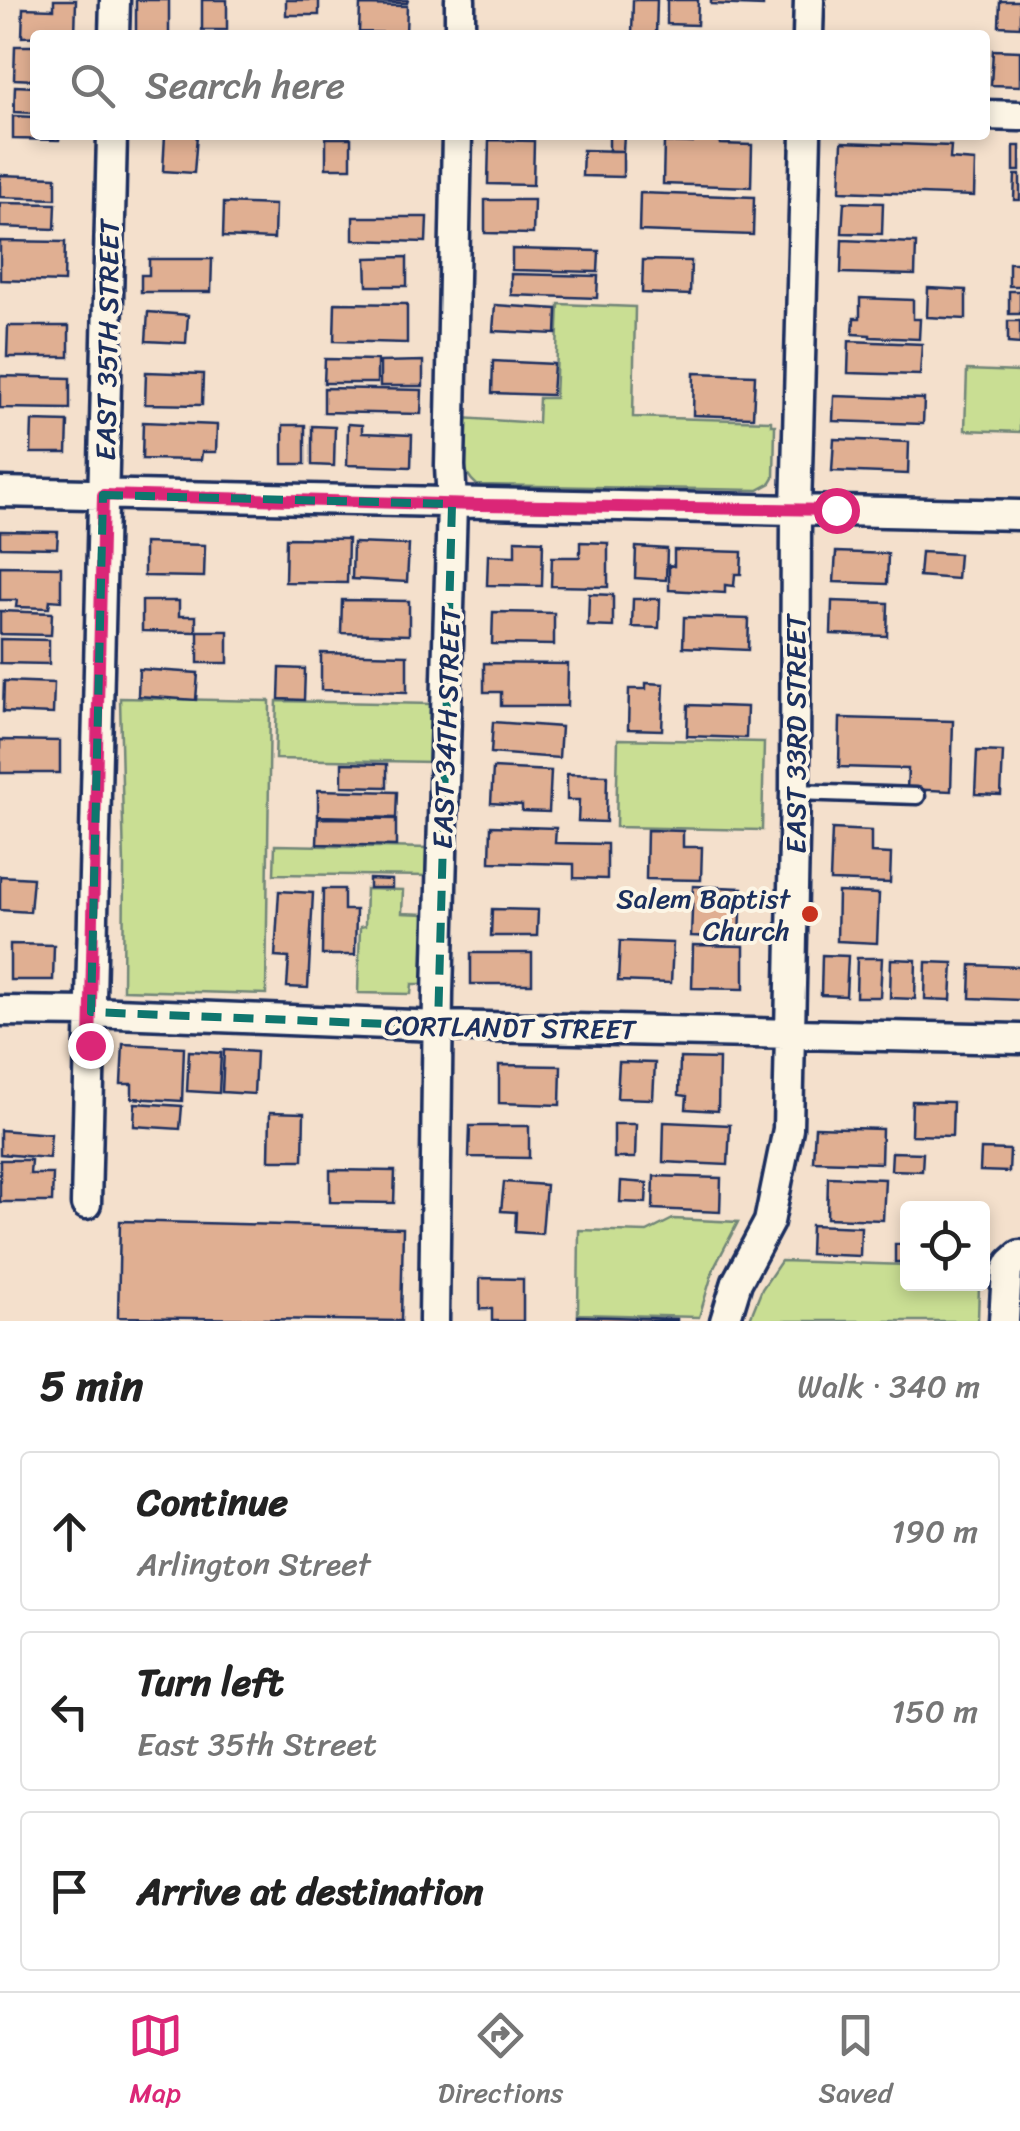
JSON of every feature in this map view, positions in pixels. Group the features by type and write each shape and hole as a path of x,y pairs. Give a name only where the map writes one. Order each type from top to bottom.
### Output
{"street":[{"path":"114,30 115,0"},
{"path":"460,0 460,30"},
{"path":"808,30 809,0"},
{"path":"990,115 1020,116"},
{"name":"EAST 35TH STREET","path":"86,1204 112,140"},
{"name":"EAST 34TH STREET","path":"434,1321 457,140"},
{"name":"EAST 33RD STREET","path":"726,1321 737,1282 769,1222 788,1130 796,510 806,140"},
{"path":"0,492 1020,515"},
{"name":"CORTLANDT STREET","path":"0,1011 1020,1039"},
{"path":"1004,1321 1007,1270 1020,1256"}],"lane":[{"path":"795,792 917,796"}],"highlighted area":[{"path":"103,495 452,504 438,1026 91,1012"}],"green space":[{"path":"559,304 635,307 633,417 771,421 775,425 771,483 758,490 477,485 463,463 462,418 538,423 539,398 555,398"},
{"path":"967,370 1020,372 1020,432 965,430"},
{"path":"120,698 270,701 266,994 123,990"},
{"path":"277,701 433,704 432,762 275,759"},
{"path":"618,739 764,742 762,830 616,827"},
{"path":"275,845 431,848 431,876 274,874"},
{"path":"366,889 403,890 402,913 425,914 423,984 412,984 411,994 358,993 360,927 365,926"},
{"path":"673,1219 738,1222 714,1268 699,1317 578,1314 579,1230 647,1232"},
{"path":"781,1261 900,1265 900,1291 979,1291 978,1321 749,1321 762,1289"}],"building":[{"path":"54,0 76,0 75,30 30,30 30,37 22,37 23,8 54,9"},
{"path":"136,0 169,0 169,30 136,30"},
{"path":"202,0 227,0 227,30 202,30"},
{"path":"286,0 319,0 319,15 286,15"},
{"path":"360,0 408,0 407,3"},
{"path":"633,0 657,0 656,30 632,30"},
{"path":"667,0 698,0 697,25 667,24"},
{"path":"711,0 763,0 763,6 711,4"},
{"path":"1000,1 1020,1 1020,27 999,26"},
{"path":"360,5 407,6 406,30 359,30"},
{"path":"15,46 30,46 30,80 14,79"},
{"path":"993,50 1020,51 1020,86 991,85"},
{"path":"15,86 30,87 30,113 14,112"},
{"path":"13,116 30,117 30,139 13,139"},
{"path":"165,140 197,140 194,173 163,171"},
{"path":"326,140 351,140 351,168 326,168"},
{"path":"489,140 534,141 533,185 488,184"},
{"path":"609,140 624,140 623,151 609,151"},
{"path":"720,140 720,144 752,145 751,187 663,184 664,142"},
{"path":"842,142 951,146 950,159 975,161 974,196 840,191"},
{"path":"1014,146 1020,146 1020,171 1014,171"},
{"path":"583,150 623,151 623,177 582,176"},
{"path":"0,175 56,177 56,199 0,197"},
{"path":"1015,175 1020,175 1020,200 1014,200"},
{"path":"640,193 754,197 753,235 639,231"},
{"path":"485,200 534,200 533,234 485,233"},
{"path":"844,202 883,203 882,234 842,233"},
{"path":"0,203 56,204 55,229 0,227"},
{"path":"224,203 275,205 274,239 223,237"},
{"path":"353,217 427,217 426,242 353,240"},
{"path":"842,240 916,243 915,275 841,273"},
{"path":"0,241 65,242 64,282 0,280"},
{"path":"512,249 599,251 598,272 512,270"},
{"path":"407,257 407,286 367,286 366,258"},
{"path":"149,259 212,259 211,292 141,292 141,275 149,275"},
{"path":"643,260 691,261 690,295 642,293"},
{"path":"1009,263 1020,263 1020,286 1009,286"},
{"path":"511,274 598,276 597,298 511,295"},
{"path":"928,288 966,290 966,319 927,317"},
{"path":"1009,291 1020,291 1020,314 1009,314"},
{"path":"860,298 913,300 913,319 920,319 919,339 853,334 854,318 860,318"},
{"path":"335,303 407,304 407,343 334,341"},
{"path":"495,305 557,309 556,334 493,331"},
{"path":"148,312 188,315 186,343 146,341"},
{"path":"1008,321 1020,321 1020,344 1008,343"},
{"path":"8,326 69,326 69,357 7,357"},
{"path":"849,341 922,344 920,375 848,373"},
{"path":"325,359 377,360 377,383 324,383"},
{"path":"423,361 423,386 380,386 380,362"},
{"path":"493,361 554,364 552,395 492,393"},
{"path":"146,372 203,374 202,405 145,404"},
{"path":"694,373 755,375 753,417 693,415"},
{"path":"0,376 70,378 70,409 0,408"},
{"path":"324,388 422,390 421,414 324,412"},
{"path":"834,396 924,399 923,424 833,421"},
{"path":"32,421 68,422 67,453 31,453"},
{"path":"143,422 217,425 216,452 202,452 201,460 142,459"},
{"path":"348,424 362,425 362,433 412,435 411,467 347,465"},
{"path":"283,425 305,425 305,464 283,464"},
{"path":"312,426 335,427 334,466 312,465"},
{"path":"834,439 909,442 908,474 832,471"},
{"path":"0,531 58,532 57,548 0,547"},
{"path":"286,538 348,539 347,583 285,582"},
{"path":"515,540 543,541 542,586 487,585 488,555 515,556"},
{"path":"580,542 608,543 608,587 551,586 552,557 580,557"},
{"path":"144,543 205,545 204,577 144,576"},
{"path":"353,543 409,545 407,582 352,579"},
{"path":"636,547 667,549 666,580 635,578"},
{"path":"674,550 742,552 741,574 735,574 734,586 725,585 725,593 669,590 669,565 674,566"},
{"path":"836,552 888,554 887,584 834,582"},
{"path":"921,552 959,554 957,579 919,576"},
{"path":"0,566 61,567 61,601 50,600 49,608 16,607 17,600 0,600"},
{"path":"589,594 613,595 613,627 588,626"},
{"path":"633,599 660,599 659,628 632,627"},
{"path":"342,600 409,601 409,635 341,633"},
{"path":"142,601 179,601 179,616 196,616 196,632 142,631"},
{"path":"832,601 888,603 887,636 831,634"},
{"path":"0,611 52,613 51,635 0,634"},
{"path":"493,612 554,613 554,645 492,644"},
{"path":"684,617 749,619 748,650 683,647"},
{"path":"198,631 228,631 228,663 198,663"},
{"path":"0,639 49,640 49,664 0,663"},
{"path":"321,653 407,655 407,692 321,690"},
{"path":"484,663 568,664 567,706 501,706 501,692 484,692"},
{"path":"280,668 305,669 304,700 279,699"},
{"path":"139,669 198,673 196,700 138,696"},
{"path":"4,681 54,683 53,714 3,712"},
{"path":"646,683 664,684 662,730 628,729 629,689 646,689"},
{"path":"688,705 747,707 746,738 687,736"},
{"path":"840,718 953,721 951,791 907,789 908,769 839,767"},
{"path":"493,722 561,727 559,758 491,753"},
{"path":"0,740 60,741 60,773 0,773"},
{"path":"977,751 1003,752 1001,795 975,794"},
{"path":"342,763 387,764 387,787 342,786"},
{"path":"493,768 551,771 549,812 522,811 522,805 491,803"},
{"path":"567,774 607,775 606,822 578,821 579,800 567,800"},
{"path":"318,790 397,792 396,818 318,816"},
{"path":"318,818 396,819 396,846 317,844"},
{"path":"491,826 556,828 555,843 607,844 607,879 574,878 574,864 490,862"},
{"path":"832,829 871,831 871,853 891,854 890,883 830,881"},
{"path":"647,830 683,831 683,847 702,847 701,880 646,879"},
{"path":"0,876 33,878 30,912 0,910"},
{"path":"369,879 392,880 392,888 369,888"},
{"path":"693,886 742,888 740,938 691,936"},
{"path":"323,889 344,889 344,910 356,910 355,955 322,955"},
{"path":"279,891 313,893 308,988 287,987 289,958 275,957"},
{"path":"838,892 879,894 877,943 837,941"},
{"path":"492,909 538,910 537,936 491,936"},
{"path":"620,941 673,943 671,983 618,981"},
{"path":"10,944 54,945 53,980 10,980"},
{"path":"693,945 744,946 744,989 692,988"},
{"path":"471,953 532,953 532,984 471,984"},
{"path":"822,955 848,956 846,996 821,995"},
{"path":"857,958 882,958 880,997 856,997"},
{"path":"891,959 916,960 915,999 890,998"},
{"path":"926,962 953,963 951,1000 925,999"},
{"path":"971,965 1020,967 1020,1000 970,998"},
{"path":"123,1044 184,1047 182,1101 132,1098 132,1084 121,1084"},
{"path":"224,1050 256,1052 254,1094 222,1092"},
{"path":"189,1051 221,1053 219,1093 187,1091"},
{"path":"680,1058 719,1059 718,1111 686,1109 687,1096 679,1095"},
{"path":"619,1062 655,1063 653,1099 617,1098"},
{"path":"499,1065 561,1066 560,1105 499,1103"},
{"path":"912,1101 953,1102 952,1136 911,1135"},
{"path":"135,1103 182,1106 180,1129 134,1126"},
{"path":"270,1112 304,1113 303,1160 269,1160"},
{"path":"664,1122 730,1125 728,1165 663,1162"},
{"path":"614,1124 636,1124 635,1158 614,1158"},
{"path":"470,1126 529,1126 529,1158 469,1157"},
{"path":"815,1127 882,1129 881,1163 813,1161"},
{"path":"0,1130 51,1134 49,1158 0,1154"},
{"path":"981,1149 1010,1150 1009,1172 980,1171"},
{"path":"892,1152 923,1153 922,1171 891,1170"},
{"path":"0,1160 31,1160 30,1174 53,1174 52,1202 0,1202"},
{"path":"330,1170 395,1171 394,1203 330,1202"},
{"path":"654,1176 721,1178 720,1212 653,1209"},
{"path":"828,1177 885,1179 883,1220 827,1218"},
{"path":"621,1181 647,1183 646,1203 620,1202"},
{"path":"504,1182 546,1185 542,1234 515,1232 516,1212 501,1211"},
{"path":"120,1221 403,1228 401,1321 118,1317"},
{"path":"811,1225 861,1227 860,1256 810,1254"},
{"path":"895,1244 900,1244 900,1262 895,1262"},
{"path":"480,1278 523,1279 523,1321 492,1321 492,1309 480,1309"},
{"path":"578,1316 677,1319 677,1321 578,1321"}],"place":[{"name":"Salem Baptist Church","path":"810,914"}],"route":[{"path":"90,1045 103,495 836,510"}]}
